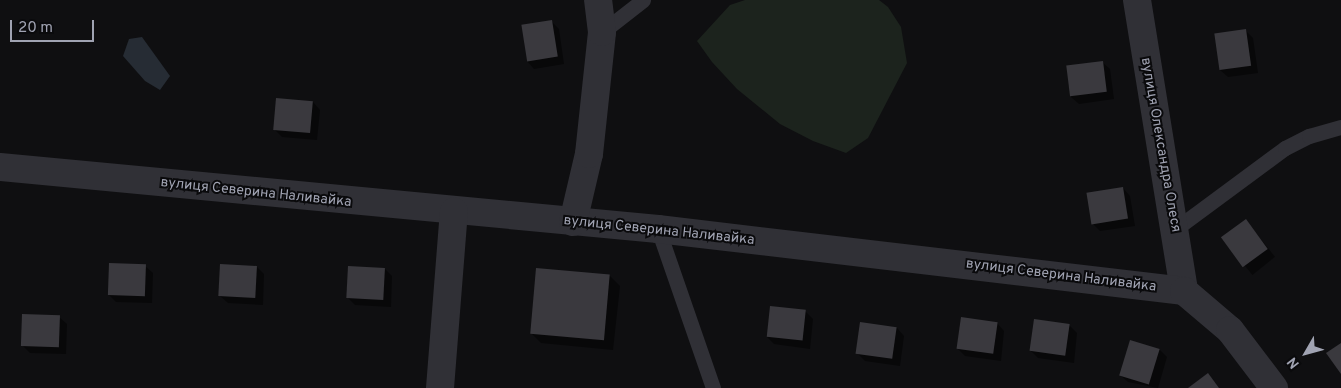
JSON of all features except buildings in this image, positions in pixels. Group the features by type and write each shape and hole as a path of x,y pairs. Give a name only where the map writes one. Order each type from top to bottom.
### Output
{"street":[{"path":"574,222 589,154 602,32 598,0"},
{"name":"вулиця Олександра Олеся","path":"1137,0 1184,291"},
{"name":"вулиця Северина Наливайка","path":"0,167 454,212 658,229 1184,291"},
{"path":"440,388 454,212"},
{"path":"1184,291 1230,330 1274,388"}],"lane":[{"path":"602,32 643,0"},
{"path":"1174,230 1285,148 1309,136 1341,127"},
{"path":"658,229 713,388"}],"shaded area":[{"path":"745,0 879,0 888,7 901,27 907,63 868,138 846,153 813,141 780,124 737,89 712,62 697,41 730,5"},
{"path":"142,37 170,76 160,90 145,81 123,56 129,39"}]}
